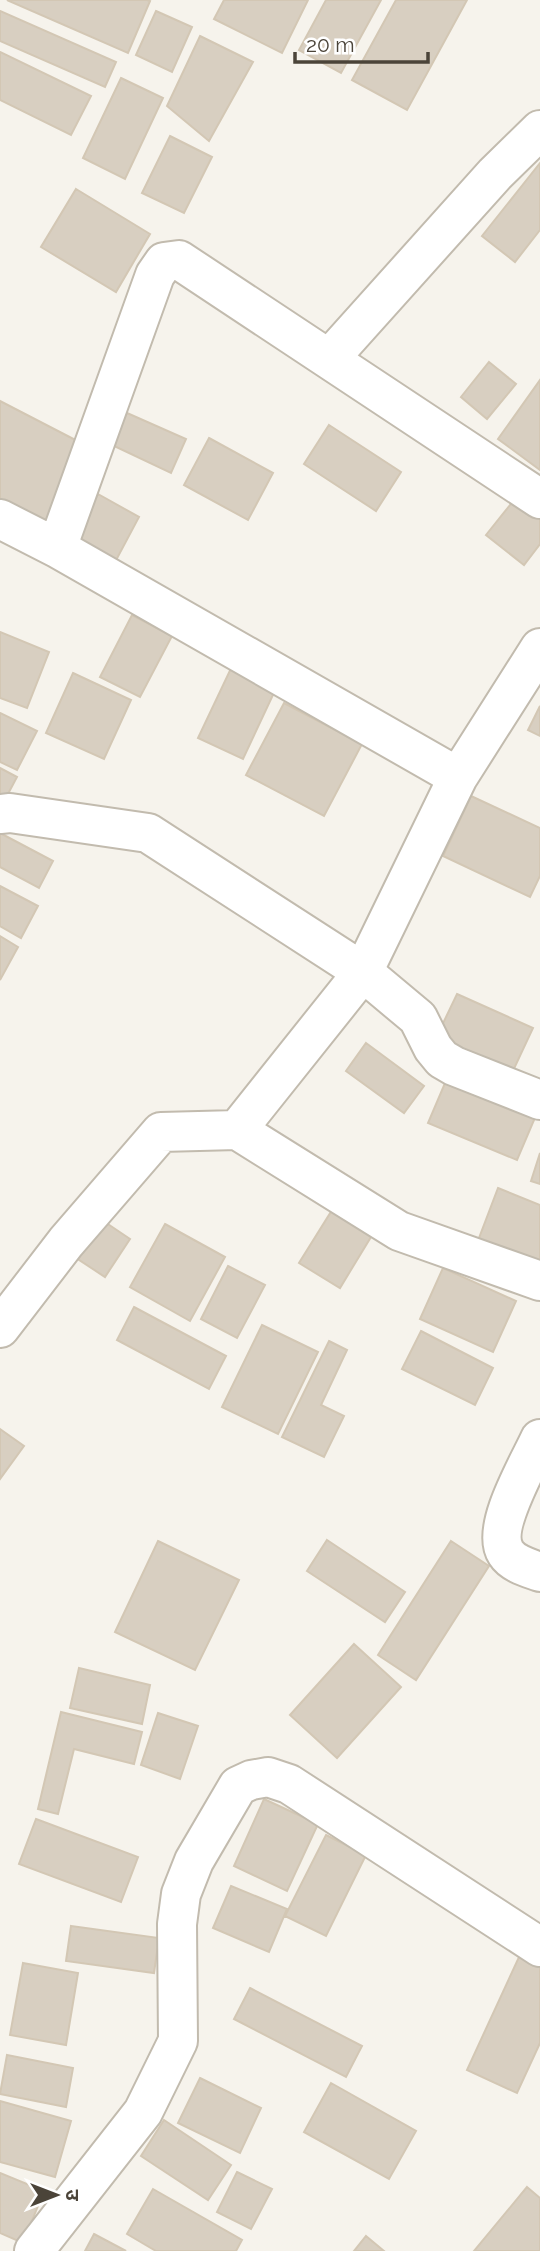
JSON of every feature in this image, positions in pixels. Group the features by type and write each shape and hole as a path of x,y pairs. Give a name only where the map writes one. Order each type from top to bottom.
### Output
{"street":[{"path":"330,359 495,174 540,130"},
{"path":"57,548 155,275 164,262 179,260 540,499"},
{"path":"0,519 57,548 458,777"},
{"path":"237,1130 363,972 458,777 540,648"},
{"path":"0,814 10,813 148,834 363,972 418,1018 433,1048 442,1059 540,1100"},
{"path":"0,1328 66,1242 161,1132 237,1130 399,1231 540,1281"},
{"path":"540,1440 503,1519 501,1543 508,1556 523,1566 540,1572"},
{"path":"34,2251 143,2112 178,2041 177,1924 181,1894 194,1861 238,1786 268,1777 289,1784 540,1947"}],"building":[{"path":"7,0 147,0 150,1 128,53"},
{"path":"224,0 308,0 282,53 214,19"},
{"path":"326,0 381,0 341,73 299,50"},
{"path":"396,0 467,0 407,110 352,80"},
{"path":"0,11 116,62 105,87 0,41"},
{"path":"156,11 192,27 172,72 136,55"},
{"path":"200,36 253,62 209,141 167,106"},
{"path":"0,52 91,96 71,135 0,100"},
{"path":"121,78 163,98 125,179 83,158"},
{"path":"170,136 212,157 184,213 142,193"},
{"path":"540,163 540,230 515,262 482,236"},
{"path":"76,189 150,234 116,292 41,247"},
{"path":"489,362 516,384 487,419 461,397"},
{"path":"540,380 540,470 498,439"},
{"path":"0,401 89,447 48,527 0,501"},
{"path":"127,413 186,439 171,473 112,445"},
{"path":"329,425 401,472 376,511 304,464"},
{"path":"209,438 273,473 248,520 184,485"},
{"path":"522,490 540,503 540,544 524,565 486,535"},
{"path":"98,494 139,517 113,566 71,544"},
{"path":"132,615 172,636 140,697 100,677"},
{"path":"0,632 49,652 27,708 0,698"},
{"path":"234,662 279,682 243,759 198,738"},
{"path":"73,673 131,700 104,759 46,733"},
{"path":"284,703 362,744 324,816 246,775"},
{"path":"540,706 540,736 528,730"},
{"path":"0,713 37,731 17,770 0,762"},
{"path":"0,768 17,777 0,809"},
{"path":"471,796 540,828 540,876 530,897 443,856"},
{"path":"0,833 53,861 39,888 0,867"},
{"path":"0,886 38,906 21,938 0,926"},
{"path":"0,936 18,947 0,980"},
{"path":"457,994 533,1028 512,1073 436,1038"},
{"path":"366,1043 424,1086 404,1113 346,1071"},
{"path":"451,1069 540,1106 517,1160 428,1123"},
{"path":"540,1153 540,1184 531,1181"},
{"path":"498,1188 540,1205 540,1271 476,1246"},
{"path":"334,1207 374,1232 340,1288 299,1263"},
{"path":"96,1216 130,1239 105,1277 70,1254"},
{"path":"165,1224 225,1257 190,1321 130,1287"},
{"path":"228,1266 265,1285 237,1338 201,1319"},
{"path":"443,1268 516,1301 493,1352 420,1319"},
{"path":"134,1307 226,1356 209,1389 117,1340"},
{"path":"262,1325 318,1352 278,1434 222,1407"},
{"path":"421,1331 493,1368 475,1405 402,1369"},
{"path":"329,1341 347,1350 321,1405 344,1416 324,1457 282,1437"},
{"path":"0,1429 24,1446 0,1479"},
{"path":"327,1540 405,1592 385,1622 307,1571"},
{"path":"158,1541 239,1580 195,1670 115,1632"},
{"path":"451,1541 489,1566 416,1680 378,1655"},
{"path":"354,1644 401,1687 337,1758 290,1715"},
{"path":"79,1668 150,1685 142,1724 70,1708"},
{"path":"61,1712 142,1732 134,1764 74,1749 58,1814 38,1809"},
{"path":"158,1713 198,1726 180,1779 141,1765"},
{"path":"264,1799 318,1824 287,1891 234,1866"},
{"path":"36,1819 138,1857 121,1902 19,1864"},
{"path":"326,1835 366,1855 326,1936 285,1916"},
{"path":"231,1886 287,1909 269,1952 213,1928"},
{"path":"71,1926 159,1938 154,1973 66,1961"},
{"path":"519,1957 540,1967 540,2043 517,2093 467,2070"},
{"path":"23,1963 78,1973 66,2045 10,2035"},
{"path":"250,1988 362,2046 346,2077 234,2019"},
{"path":"7,2055 73,2068 66,2107 0,2094"},
{"path":"200,2078 261,2108 240,2153 178,2123"},
{"path":"331,2083 416,2131 389,2179 304,2132"},
{"path":"0,2101 71,2121 55,2177 0,2162"},
{"path":"164,2120 231,2165 208,2200 141,2156"},
{"path":"237,2172 272,2189 251,2229 217,2212"},
{"path":"0,2173 44,2191 23,2243 0,2233"},
{"path":"527,2187 540,2198 540,2251 474,2251"},
{"path":"153,2189 242,2240 236,2251 156,2251 127,2234"},
{"path":"94,2234 126,2251 85,2251"},
{"path":"366,2236 384,2251 354,2251"}]}
